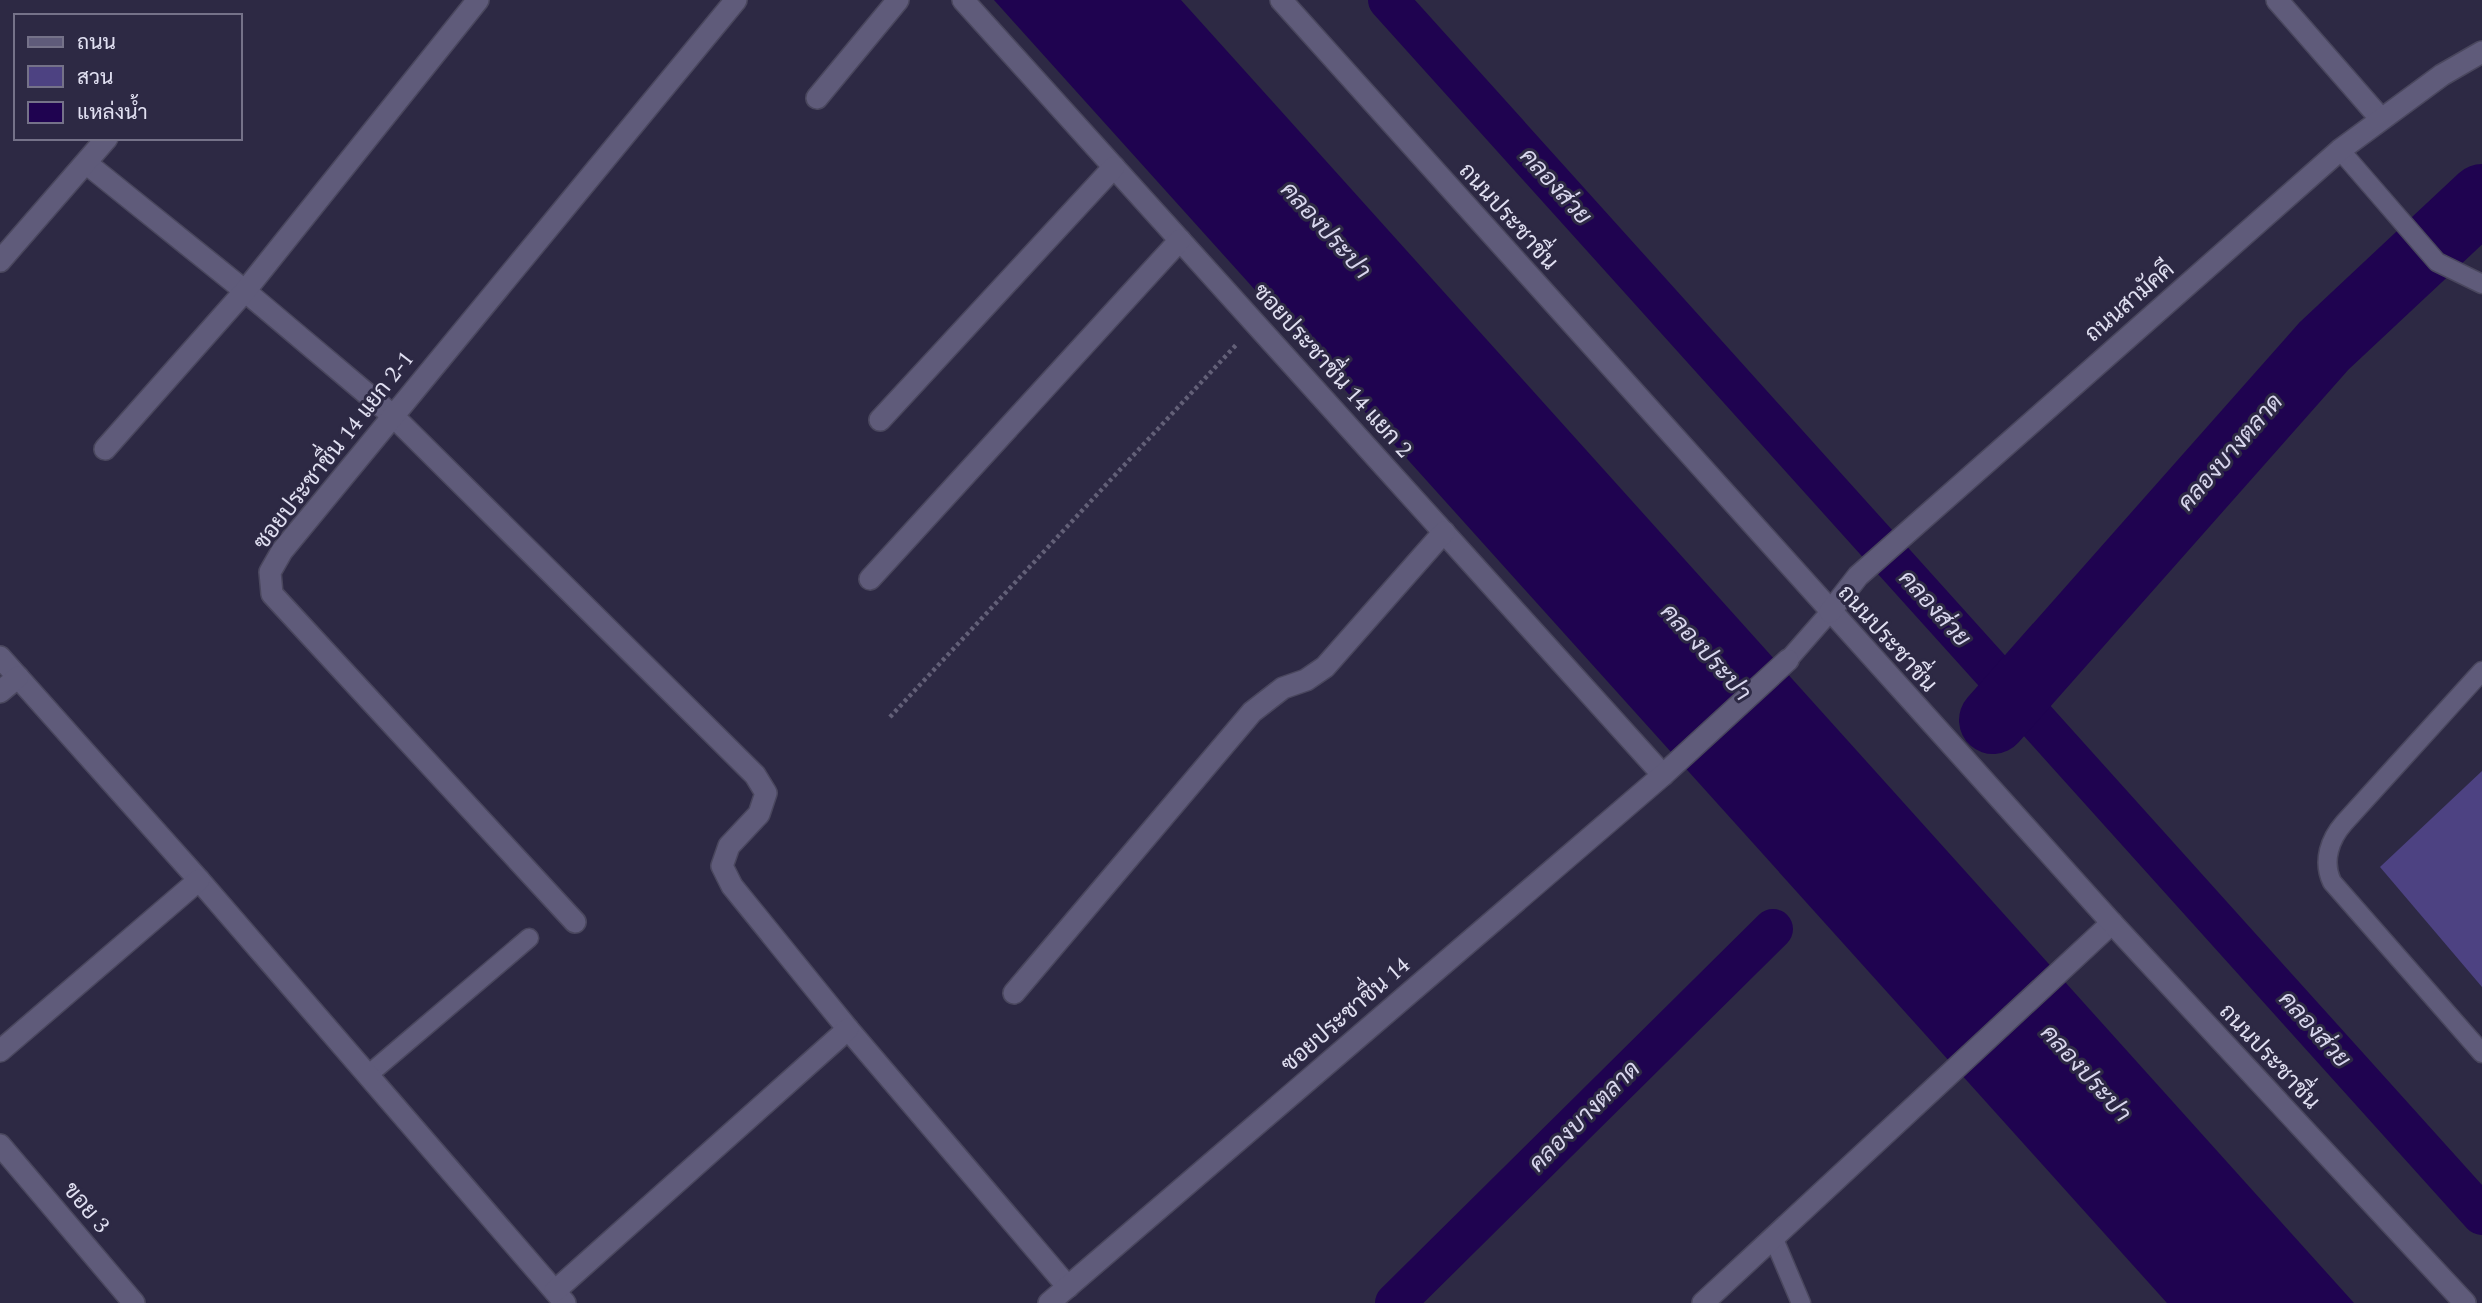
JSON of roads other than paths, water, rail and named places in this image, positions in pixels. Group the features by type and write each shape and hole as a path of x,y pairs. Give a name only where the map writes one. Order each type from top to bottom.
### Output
{"street":[{"path":"105,449 245,291 478,0"},
{"name":"ซอยประชาชื่น 14 แยก 2-1","path":"575,922 272,594 270,572 282,551 392,415 736,0"},
{"path":"817,98 898,0"},
{"name":"ซอยประชาชื่น 14 แยก 2","path":"963,0 1444,532 1669,770"},
{"name":"ถนนประชาชื่น","path":"1281,0 2112,923 2465,1303"},
{"path":"2277,0 2381,119"},
{"name":"ถนนสามัคคี","path":"1830,612 1858,576 2340,150 2442,75 2482,52"},
{"path":"0,261 105,140"},
{"path":"86,163 245,291 392,415 755,775 765,793 759,814 729,846 722,866 732,886 848,1029 1068,1287"},
{"path":"880,420 1114,167"},
{"path":"870,579 1180,240"},
{"path":"1014,993 1252,712 1283,688 1306,681 1325,667 1444,532"},
{"path":"0,657 200,880 560,1297 848,1029"},
{"name":"ซอยประชาชื่น 14","path":"1049,1303 1669,770 1788,660"},
{"path":"0,692 18,677"},
{"path":"0,1051 200,880"},
{"path":"1703,1303 2112,923"},
{"name":"ขอย 3","path":"0,1145 134,1303"}],"lane":[{"path":"2340,150 2437,262 2482,284"},
{"path":"1788,660 1830,612"},
{"path":"2482,671 2344,822 2331,843 2328,858 2328,873 2332,882 2482,1053"},
{"path":"368,1075 529,938"},
{"path":"1773,1237 1801,1303"}],"water":[{"name":"คลองประปา","path":"994,0 1181,0 2354,1303 2167,1303"}],"waterway":[{"name":"คลองส่วย","path":"1388,0 2482,1215"},
{"name":"คลองบางตลาด","path":"1993,720 2324,346 2482,198"},
{"name":"คลองบางตลาด","path":"1395,1303 1773,929"}]}
